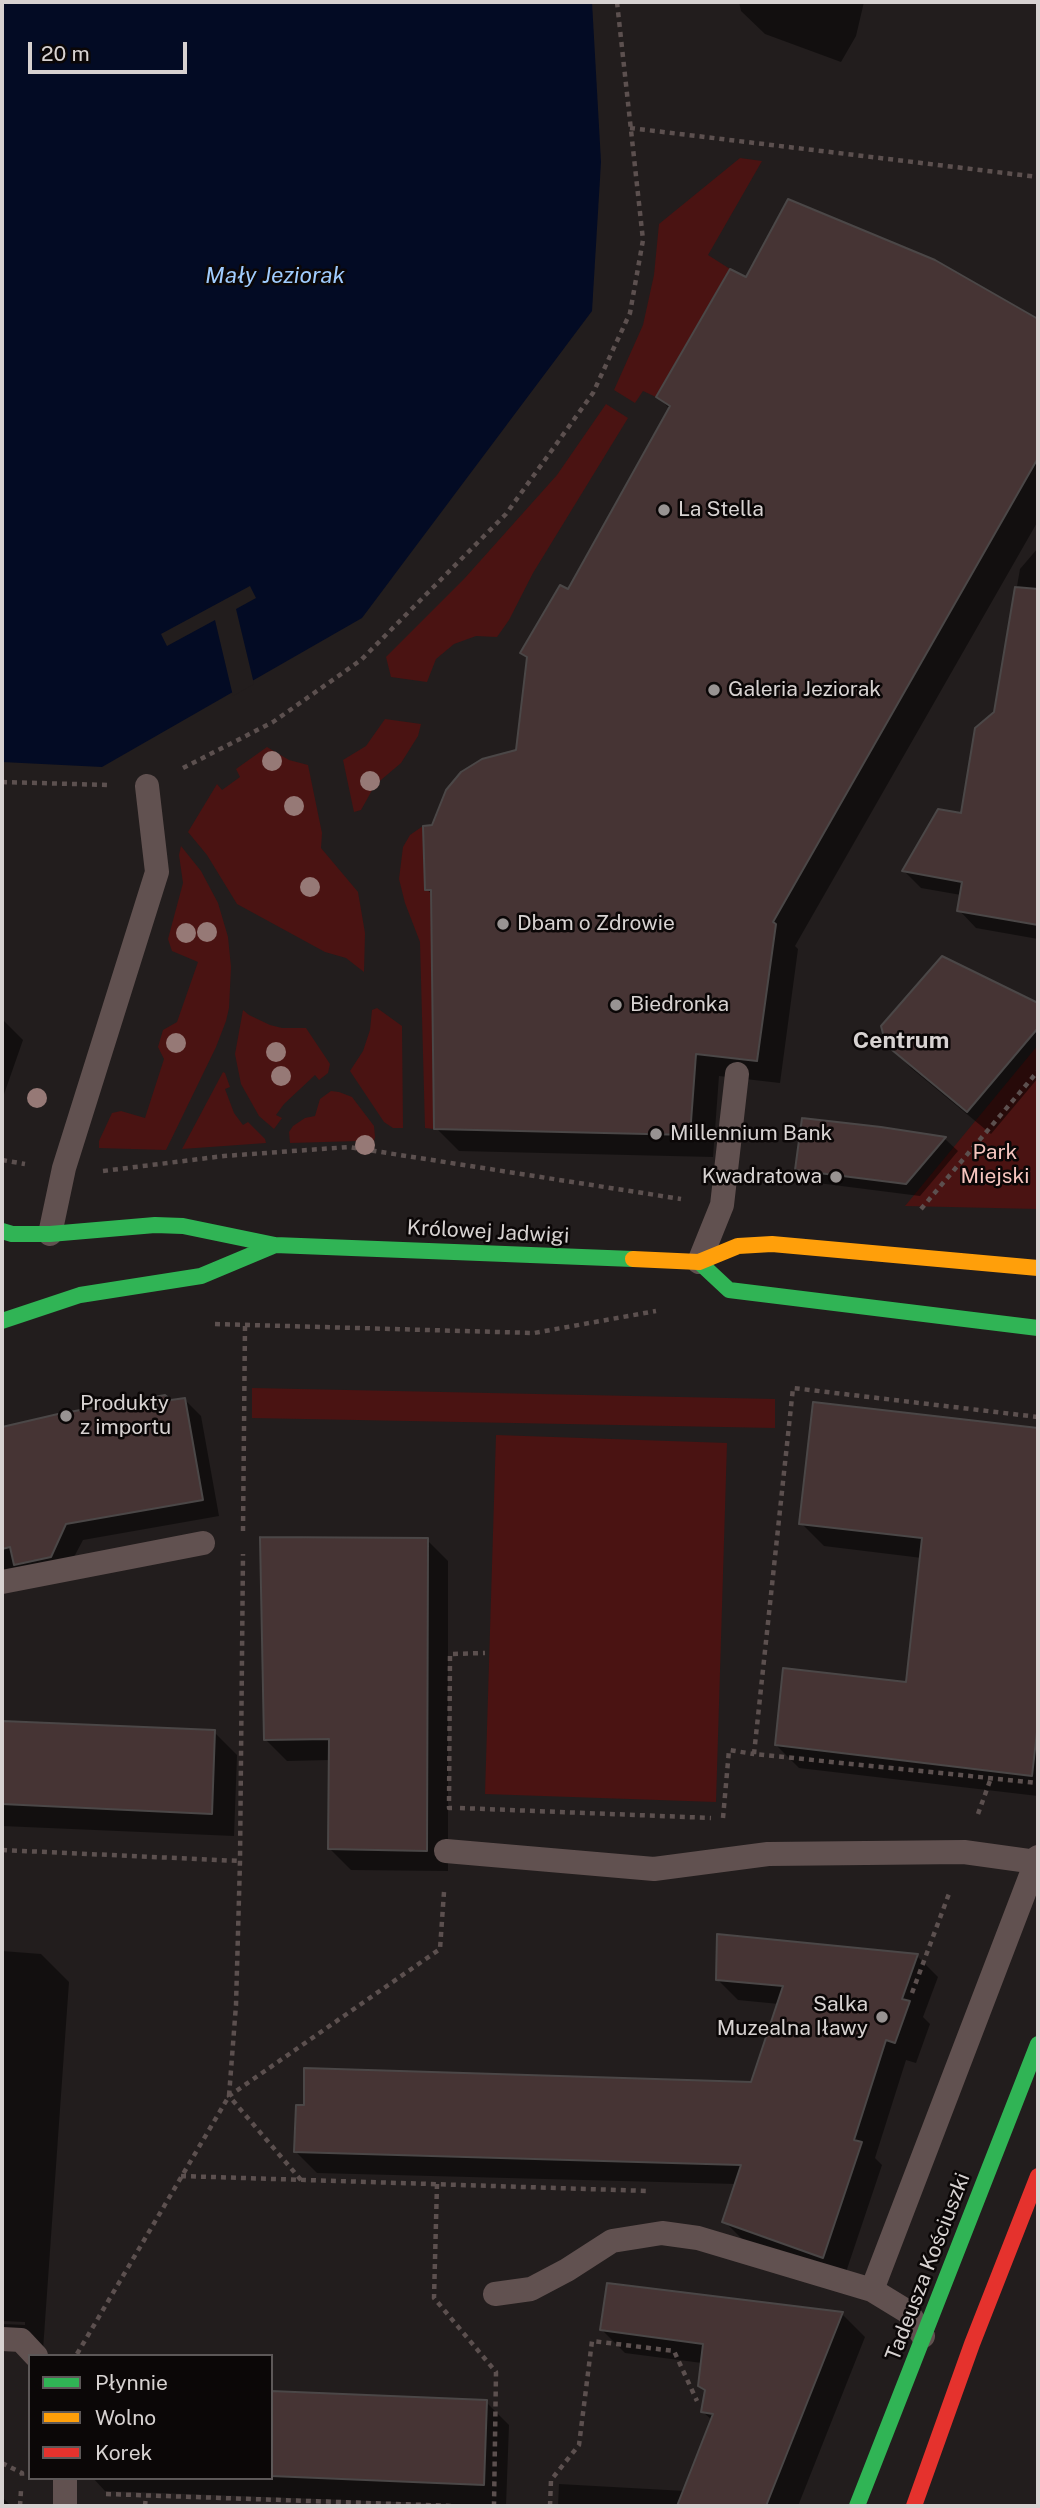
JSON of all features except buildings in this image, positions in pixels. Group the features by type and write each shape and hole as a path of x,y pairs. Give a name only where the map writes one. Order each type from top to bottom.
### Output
{"street":[{"name":"Królowej Jadwigi","path":"2,1231 12,1234 50,1234 155,1225 183,1226 275,1245 699,1262 738,1246 772,1244 1038,1268"},
{"name":"Królowej Jadwigi","path":"2,1321 80,1295 201,1276 275,1245"},
{"path":"699,1262 729,1290 1038,1328"},
{"name":"Tadeusza Kościuszki","path":"857,2506 1038,2044"},
{"path":"914,2506 972,2344 1037,2181"}],"lane":[{"path":"50,1234 64,1168 157,872 147,786"},
{"path":"699,1262 722,1205 737,1074"},
{"path":"2,1582 203,1544"},
{"path":"446,1851 654,1869 768,1854 964,1852 1037,1860 872,2290"},
{"path":"495,2294 531,2289 612,2241 662,2233 698,2238 872,2290 908,2312 923,2336"},
{"path":"2,2339 21,2340 34,2354"}],"path":[{"path":"2,782 147,786 273,722 360,660 506,514 593,393 630,313 643,240 617,2"},
{"path":"630,128 1038,177"},
{"path":"914,1218 1038,1071"},
{"path":"2,1160 109,1172 224,1156 349,1147 722,1205"},
{"path":"207,1323 534,1333 663,1311"},
{"path":"243,1531 245,1326"},
{"path":"754,1754 793,1388 1038,1417"},
{"path":"243,1545 240,1861 236,2005 229,2096 301,2180"},
{"path":"485,1653 450,1654 449,1808 723,1818 729,1750 1038,1783"},
{"path":"2,1850 240,1861"},
{"path":"77,2354 229,2096 440,1949 443,1909"},
{"path":"181,2176 658,2191"},
{"path":"437,2185 434,2298 496,2372 494,2506"},
{"path":"550,2506 551,2480 579,2445 592,2341 674,2351 697,2401"},
{"path":"2,2463 22,2473"},
{"path":"65,2492 336,2504 454,2506"},
{"path":"145,2506 146,2496"},
{"path":"243,2499 243,2506"}],"green space":[{"path":"740,158 762,161 708,255 730,269 656,397 643,391 635,403 614,390 643,325 654,275 659,224"},
{"path":"606,404 628,418 497,637 476,636 454,644 436,659 427,682 391,677 386,657 464,579 557,475"},
{"path":"385,719 421,724 418,736 401,763 375,785 361,810 354,812 343,760 366,746"},
{"path":"267,747 289,760 308,765 322,833 321,848 358,892 365,933 364,972 346,958 325,952 237,904 207,855 188,832 217,784 222,790 240,777 236,769"},
{"path":"423,826 425,889 440,890 431,906 434,1129 425,1128 420,942 399,879 403,847 410,835"},
{"path":"181,846 201,871 218,903 228,937 231,967 226,1021 166,1150 99,1148 99,1141 112,1113 121,1111 145,1118 164,1059 158,1047 163,1030 177,1022 198,962 172,951 168,939 183,883 179,855"},
{"path":"377,1008 402,1026 403,1128 393,1128 384,1122 350,1071 363,1051 370,1030 372,1010"},
{"path":"243,1010 270,1025 306,1028 330,1064 328,1073 319,1080 315,1075 284,1104 276,1115 282,1118 274,1129 259,1116 241,1084 235,1054"},
{"name":"Park Miejski","path":"1038,1045 1038,1209 905,1206"},
{"path":"223,1072 230,1087 225,1089 234,1113 243,1125 248,1122 266,1143 182,1149"},
{"path":"331,1091 352,1097 374,1126 375,1137 374,1141 370,1142 370,1147 360,1147 359,1141 290,1143 289,1132 293,1126 305,1118 315,1116 320,1099"},
{"path":"252,1388 775,1399 775,1428 252,1418"},
{"path":"496,1435 727,1443 716,1802 485,1794"}],"water":[{"name":"Mały Jeziorak","path":"2,2 592,2 601,162 592,311 362,618 102,767 2,762"}],"pier":[{"path":"250,586 256,598 236,609 254,684 233,696 215,620 167,646 161,634"}],"traffic: fast":[{"path":"2,1231 12,1234 50,1234 155,1225 183,1226 275,1245 633,1259"},
{"path":"2,1321 80,1295 201,1276 275,1245"},
{"path":"699,1262 729,1290 1038,1328"},
{"path":"857,2506 1038,2044"}],"traffic: slow":[{"path":"633,1259 699,1262 738,1246 772,1244 1038,1268"}],"traffic: jam":[{"path":"914,2506 972,2344 1038,2176"}],"place":[{"name":"La Stella","path":"664,510"},
{"name":"Galeria Jeziorak","path":"714,690"},
{"name":"Dbam o Zdrowie","path":"503,924"},
{"name":"Biedronka","path":"616,1005"},
{"name":"Millennium Bank","path":"656,1134"},
{"name":"Kwadratowa","path":"836,1177"},
{"name":"Produkty z importu","path":"66,1416"},
{"name":"Salka Muzealna Iławy","path":"882,2017"}],"district":[{"name":"Centrum","path":"901,1041"}]}
